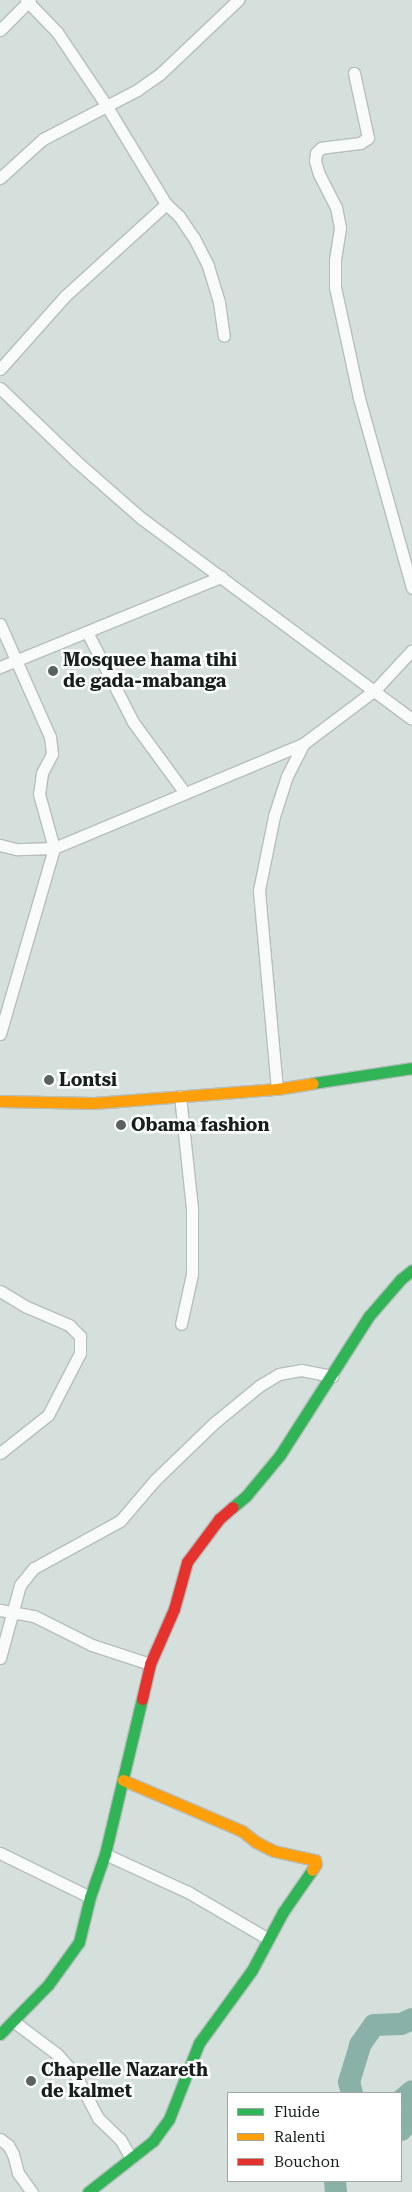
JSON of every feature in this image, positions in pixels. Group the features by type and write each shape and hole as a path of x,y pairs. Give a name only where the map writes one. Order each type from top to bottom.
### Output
{"street":[{"path":"0,30 28,1 57,32 106,105 166,204 179,216 194,238 208,266 219,302 224,336"},
{"path":"0,178 43,139 137,90 160,74 231,2"},
{"path":"354,73 368,138 360,143 321,148 316,154 315,161 319,174 336,207 340,228 335,261 335,287 359,398 412,588"},
{"path":"0,370 65,296 166,204"},
{"path":"0,388 76,461 141,518 412,719"},
{"path":"0,667 221,577"},
{"path":"0,624 50,737 52,754 42,773 40,794 54,848 0,1034"},
{"path":"87,632 133,722 185,794"},
{"path":"0,845 16,849 54,848 303,744 374,690 412,650"},
{"path":"277,1089 259,890 274,816 287,776 303,744"},
{"path":"0,1101 94,1103 277,1089 412,1068"},
{"path":"180,1096 192,1210 192,1274 181,1324"},
{"path":"0,2034 48,1985 79,1942 90,1897 105,1854 150,1664 174,1609 187,1562 219,1519 246,1496 280,1455 370,1316 401,1279 412,1270"},
{"path":"0,1291 27,1308 70,1325 80,1336 80,1353 48,1415 0,1453"},
{"path":"0,1658 20,1585 34,1568 120,1521 161,1473 214,1423 259,1386 278,1374 301,1370 332,1376"},
{"path":"0,1610 34,1616 92,1646 150,1664"},
{"path":"88,2192 153,2141 169,2119 199,2043 252,1970 283,1912 316,1864 316,1860 274,1852 256,1842 242,1831 123,1780"},
{"path":"0,1853 90,1897"},
{"path":"105,1854 188,1892 268,1938"},
{"path":"13,2021 57,2054 75,2074 98,2118 120,2139 131,2158"},
{"path":"0,2139 8,2145 13,2154 18,2173 32,2192"}],"waterway":[{"path":"352,2092 349,2082 360,2045 374,2025 401,2024 412,2019"},
{"path":"402,2100 412,2091"},
{"path":"402,2100 405,2125 402,2129"},
{"path":"335,2182 336,2192"}],"traffic: fast":[{"path":"313,1083 412,1068"},
{"path":"233,1507 246,1496 280,1455 369,1316 401,1279 412,1270"},
{"path":"0,2034 48,1985 79,1942 90,1897 105,1854 142,1699"},
{"path":"88,2192 153,2141 169,2119 199,2043 252,1970 283,1912 312,1870"}],"traffic: slow":[{"path":"0,1101 94,1103 277,1089 313,1083"},
{"path":"123,1780 242,1831 256,1842 274,1851 315,1860 316,1864 312,1870"}],"traffic: jam":[{"path":"142,1699 150,1664 174,1609 187,1562 219,1519 233,1507"}],"place":[{"name":"Mosquee hama tihi de gada-mabanga","path":"53,671"},
{"name":"Lontsi","path":"49,1080"},
{"name":"Obama fashion","path":"121,1125"},
{"name":"Chapelle Nazareth de kalmet","path":"31,2081"}]}
